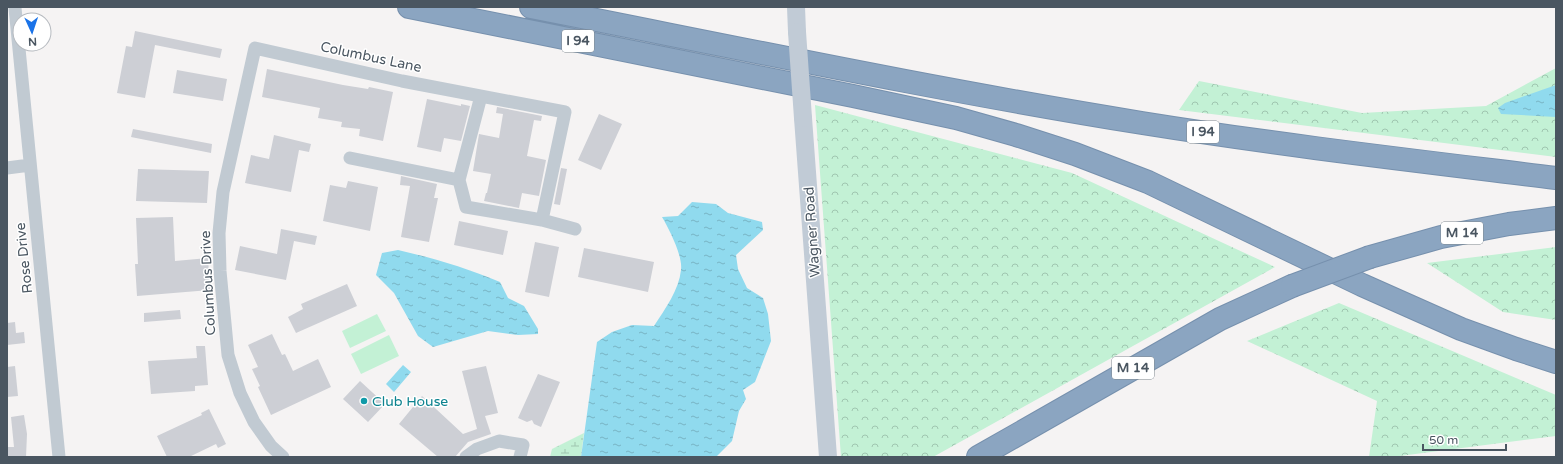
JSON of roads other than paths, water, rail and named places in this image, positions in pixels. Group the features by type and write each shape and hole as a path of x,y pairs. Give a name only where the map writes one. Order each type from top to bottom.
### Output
{"highway":[{"name":"I 94","path":"409,7 838,93 956,118 1016,135 1075,154 1148,182 1362,286 1461,329 1556,362"},
{"name":"I 94","path":"531,7 982,96 1142,123 1337,151 1556,178"},
{"name":"M 14","path":"978,457 1220,319 1292,286 1370,257 1441,237 1509,224 1556,218"}],"main road":[{"name":"Wagner Road","path":"796,7 828,457"}],"street":[{"name":"Rose Drive","path":"15,8 59,457"},
{"name":"Columbus Lane","path":"255,48 402,81 565,112 542,220"},
{"name":"Columbus Drive","path":"255,48 223,192 219,233 220,271 228,355 240,393 254,422 271,446 283,457"},
{"path":"481,96 459,180 466,207 542,220 575,229"},
{"path":"350,158 459,180"},
{"path":"7,168 30,165"},
{"path":"466,457 476,449 499,441 523,445 520,457"}],"water":[{"path":"1556,85 1556,117 1501,114 1498,108 1505,103"},
{"path":"692,202 716,204 728,213 762,222 763,230 736,255 738,269 747,288 763,298 768,314 771,341 755,382 743,390 746,399 739,411 732,441 716,457 581,457 597,342 612,332 632,325 654,326 674,292 681,270 678,250 662,217 678,216"},
{"path":"398,250 450,264 500,282 508,298 524,306 538,329 538,334 518,335 488,331 433,347 418,336 394,293 376,275 382,253"},
{"path":"403,365 411,372 394,392 386,384"}],"place":[{"name":"Club House","path":"364,401"}]}
